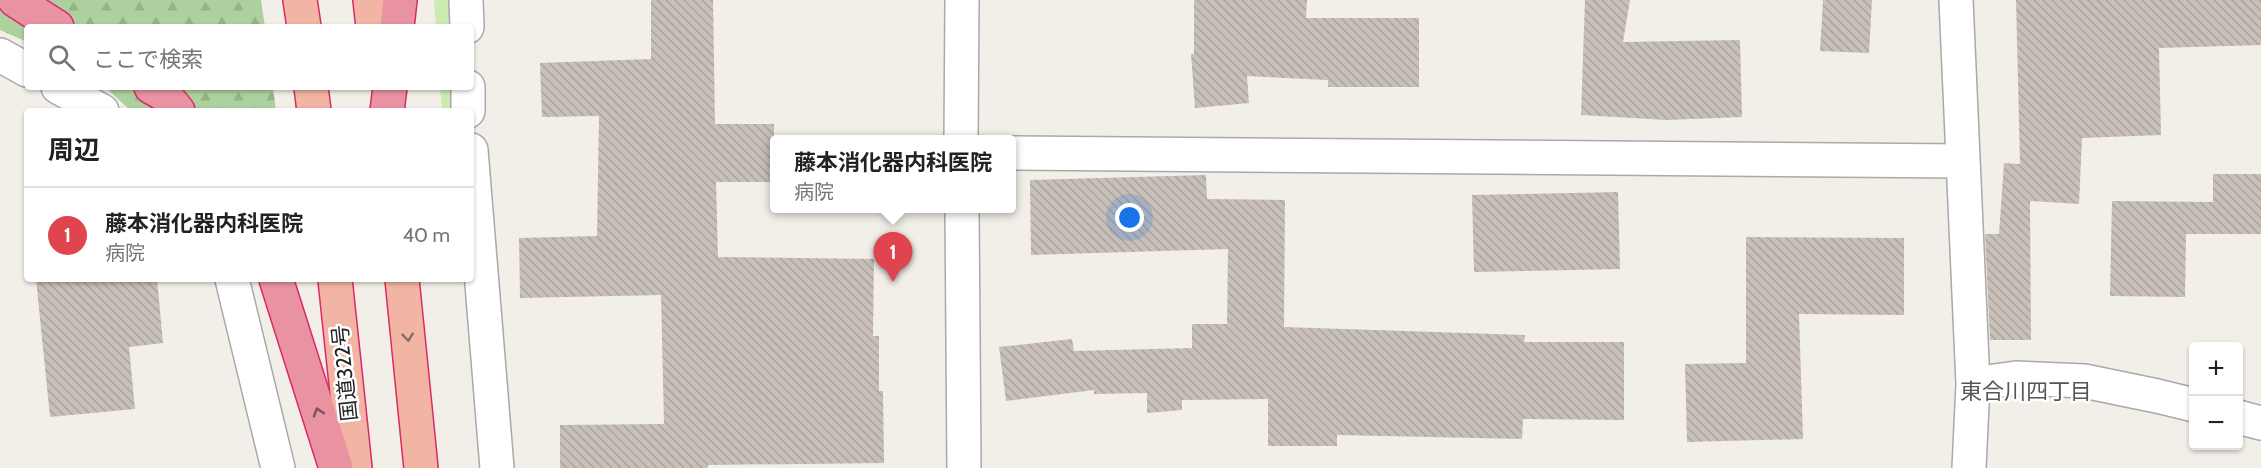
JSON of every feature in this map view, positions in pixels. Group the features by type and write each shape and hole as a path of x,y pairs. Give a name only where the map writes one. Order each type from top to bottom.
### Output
{"highway":[{"path":"15,0 52,24"},
{"path":"300,0 304,24"},
{"path":"370,0 373,24"},
{"path":"397,24 400,0"},
{"path":"156,90 165,96 175,108"},
{"path":"311,90 314,108"},
{"path":"382,90 386,108"},
{"path":"386,108 390,90"},
{"path":"277,282 336,468"},
{"name":"国道322号","path":"335,282 355,468"},
{"path":"402,282 421,468"}],"street":[{"path":"466,0 467,24"},
{"path":"961,135 962,0"},
{"path":"1956,0 1972,384 1969,468"},
{"path":"0,55 24,68"},
{"path":"64,90 96,108"},
{"path":"468,90 468,108"},
{"path":"1016,153 1962,161"},
{"path":"474,187 497,468"},
{"path":"962,213 964,468"},
{"path":"233,282 278,468"},
{"path":"1972,384 2016,378 2084,381 2189,404"},
{"path":"2243,418 2261,423"}],"green space":[{"path":"0,0 261,0 265,24 24,24 24,41 0,30"},
{"path":"434,0 452,0 452,24 436,24"},
{"path":"108,90 273,90 276,108 128,108"},
{"path":"440,90 452,90 452,108 442,108"}],"building":[{"path":"651,0 713,0 715,124 774,124 774,135 770,135 770,182 716,182 718,257 874,259 873,336 879,336 879,391 883,391 884,463 708,465 708,468 560,468 560,425 664,424 661,295 520,298 519,238 597,236 599,116 542,117 540,63 651,59"},
{"path":"1194,0 1307,0 1306,18 1419,18 1419,87 1328,87 1328,80 1247,76 1249,103 1195,108 1191,54 1194,54"},
{"path":"1585,0 1630,0 1623,42 1740,40 1742,117 1667,120 1581,115"},
{"path":"1823,0 1872,0 1869,53 1820,51"},
{"path":"2016,0 2261,0 2261,45 2159,48 2161,135 2082,138 2079,204 2030,201 2031,340 1990,340 1985,234 1999,234 2004,163 2020,164"},
{"path":"2213,174 2261,174 2261,234 2186,234 2185,297 2110,296 2112,201 2213,202"},
{"path":"1206,175 1207,199 1285,200 1284,327 1525,335 1524,342 1624,342 1624,420 1523,419 1522,439 1337,435 1337,446 1268,446 1268,399 1182,400 1182,410 1147,413 1147,393 1094,394 1094,390 1006,401 999,347 1072,339 1074,351 1192,348 1192,324 1227,324 1228,249 1031,255 1030,180"},
{"path":"1618,192 1620,269 1474,272 1472,195"},
{"path":"1746,237 1904,238 1904,315 1799,314 1803,439 1687,442 1685,364 1746,363"},
{"path":"36,282 157,282 163,343 129,347 135,409 50,417"}],"place":[{"name":"藤本消化器内科医院","path":"893,282"}],"district":[{"name":"東合川四丁目","path":"2026,391"}]}
